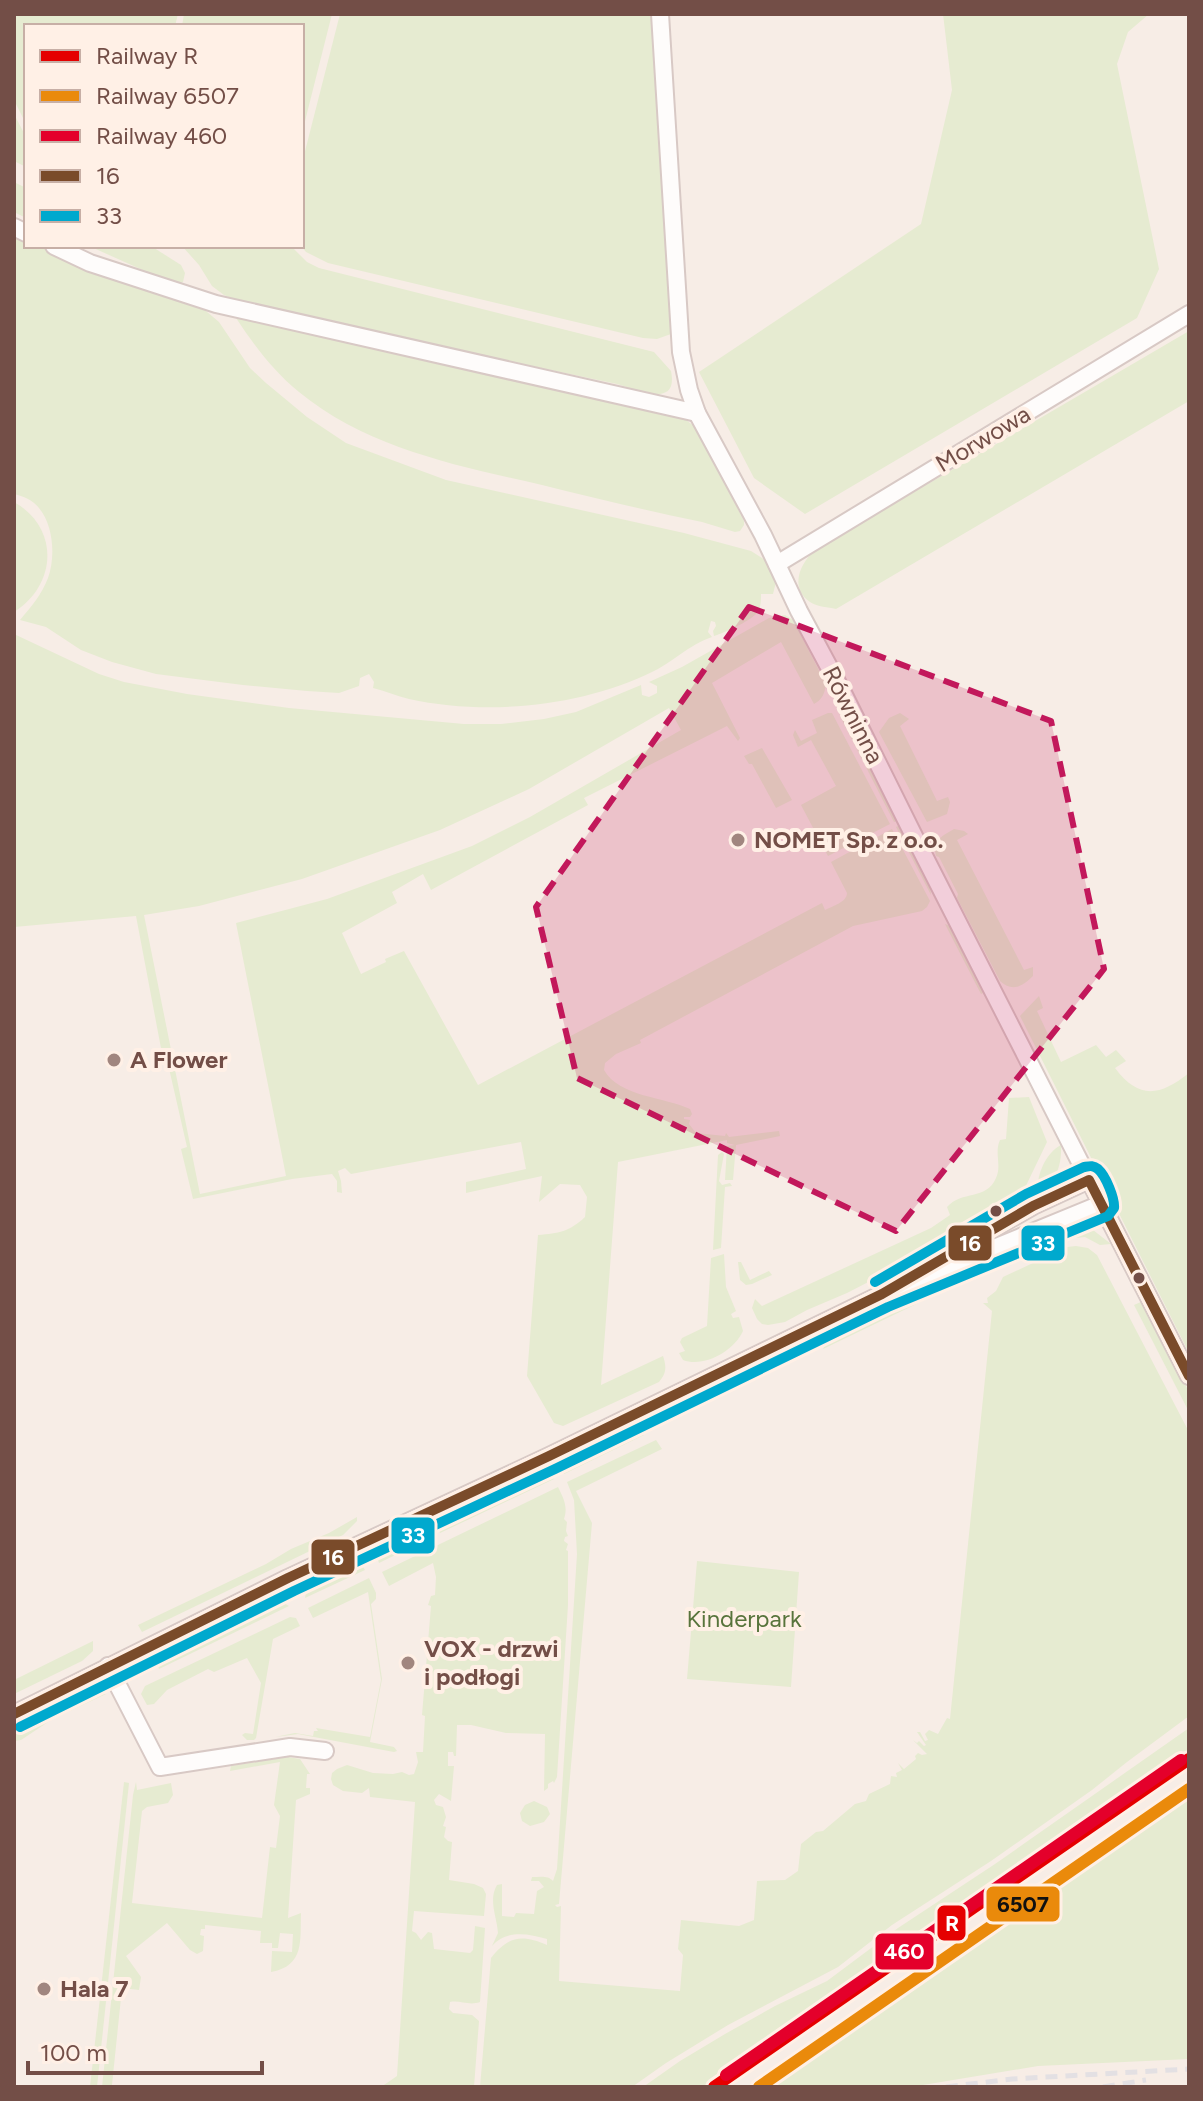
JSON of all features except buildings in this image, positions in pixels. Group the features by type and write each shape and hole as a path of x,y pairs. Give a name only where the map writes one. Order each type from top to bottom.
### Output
{"street":[{"name":"Równinna","path":"660,14 681,352 697,413 843,693 1189,1376"},
{"path":"58,248 90,263 216,304 697,413"},
{"name":"Morwowa","path":"777,564 1189,314"},
{"path":"882,1294 980,1235 1089,1180"},
{"path":"14,1714 380,1534 549,1456 882,1294 1101,1204"},
{"path":"108,1666 160,1767 290,1747 325,1751"}],"highlighted area":[{"path":"749,607 1051,721 1104,969 896,1231 577,1078 536,907"}],"green space":[{"path":"14,14 178,14 176,24 24,24 24,120 14,100"},
{"path":"184,14 332,14 304,125 304,24 182,24"},
{"path":"340,14 656,14 674,324 671,334 657,339 643,338 328,263 303,248 304,155"},
{"path":"943,14 1149,14 1128,32 1117,64 1159,269 1137,318 805,514 754,478 699,372 921,224 952,90"},
{"path":"14,114 24,133 24,166 14,161"},
{"path":"14,182 24,187 24,217 14,212"},
{"path":"14,232 24,236 24,248 50,248 200,306 219,322 250,368 307,417 346,443 446,480 751,551 765,560 776,582 773,594 761,594 756,614 742,623 714,636 716,626 711,621 708,632 712,637 654,671 596,693 565,700 502,707 439,704 373,688 374,682 369,674 360,678 359,686 339,693 243,685 156,674 112,662 81,650 46,627 20,620 46,584 51,568 52,545 42,512 26,498 14,494"},
{"path":"93,248 154,248 181,265 185,273 183,282 176,285"},
{"path":"184,248 293,248 307,262 319,268 654,352 671,371 672,383 669,390 654,394 252,307 212,286"},
{"path":"236,318 682,417 694,426 703,440 744,525 735,532 446,462 384,441 326,411 299,392 264,357"},
{"path":"1189,331 1189,401 836,609 816,605 804,596 798,583 799,576 801,568 815,550"},
{"path":"14,502 29,513 39,526 46,541 47,557 39,587 14,612"},
{"path":"785,615 793,620 826,684 823,696 817,702 814,704 781,642 712,683 740,738 738,741 727,726 584,798 588,805 431,890 423,874 392,892 397,903 342,933 361,974 404,951 478,1085 822,903 825,910 839,903 847,893 831,862 892,829 930,901 922,911 853,926 640,1040 641,1043 616,1054 605,1063 604,1070 620,1086 690,1109 692,1114 684,1119 690,1120 689,1124 696,1133 725,1136 726,1133 729,1137 779,1131 780,1136 736,1145 733,1180 725,1180 727,1146 735,1145 727,1143 727,1140 618,1162 601,1385 663,1356 665,1370 659,1382 563,1426 554,1423 527,1376 538,1235 574,1226 585,1217 587,1197 580,1185 560,1184 539,1202 542,1176 466,1193 466,1182 526,1169 521,1142 351,1174 345,1168 338,1171 342,1193 337,1192 337,1181 332,1174 193,1199 181,1149 187,1147 168,1064 164,1064 136,916 14,927 14,634 99,674 187,694 289,708 464,724 501,724 576,712 641,685 642,695 649,697 657,693 657,686 649,682 769,618","holes":["669,708 681,730 530,817 472,846 327,899 236,923 286,1176 200,1194 144,915 199,906 302,879 440,830 529,789"]},
{"path":"832,713 890,824 828,856 801,805 836,786 811,740 798,747 793,735 795,730 801,741 817,733 812,720"},
{"path":"900,713 909,719 900,726 937,801 948,797 950,802 947,814 927,822 879,732 889,718"},
{"path":"840,716 848,724 897,821 894,822"},
{"path":"762,748 792,800 776,808 752,764 744,756"},
{"path":"900,825 930,885 931,895 896,827"},
{"path":"954,829 968,834 957,840 1024,970 1033,967 1033,976 1021,985 1013,987 1000,981 936,856 937,842"},
{"path":"945,924 954,932 985,992 981,994"},
{"path":"1039,996 1043,1008 1037,1011 1061,1062 1096,1045 1106,1057 1116,1050 1126,1061 1115,1068 1133,1086 1150,1091 1169,1086 1189,1073 1189,1353 1020,1016"},
{"path":"1029,1097 1047,1142 1022,1194 984,1215 987,1221 847,1293 785,1322 768,1325 757,1319 752,1308 755,1299 762,1306 931,1228 950,1215 947,1207 953,1202 986,1190 998,1173 998,1145 1000,1140 1006,1139 1009,1098"},
{"path":"1061,1145 1056,1173 1039,1196 1038,1182 1042,1167 1050,1154"},
{"path":"722,1152 719,1181 722,1185 730,1183 732,1186 725,1187 721,1248 713,1250 718,1155"},
{"path":"1075,1226 1093,1230 1111,1244 1100,1245 1085,1237 1066,1239 1059,1234 1058,1230"},
{"path":"1044,1235 1048,1246 933,1296 823,1349 836,1331 933,1283"},
{"path":"1067,1247 1088,1248 1097,1255 1189,1432 1189,1716 1092,1790 892,1925 838,1967 728,2025 632,2087 480,2087 491,1958 503,1945 516,1939 530,1939 547,1945 547,1939 517,1934 504,1937 492,1946 498,1933 493,1897 497,1885 502,1884 502,1916 534,1914 537,1891 544,1887 539,1881 531,1881 532,1877 546,1877 553,1881 557,1869 577,1554 574,1500 567,1482 656,1440 662,1449 576,1491 592,1523 559,1904 555,1905 561,1906 559,1981 680,1991 683,1955 678,1949 681,1920 739,1926 754,1920 757,1881 785,1880 798,1871 801,1844 816,1832 823,1831 855,1804 866,1801 869,1794 890,1784 891,1776 897,1777 896,1773 902,1770 898,1763 904,1769 916,1759 918,1753 927,1754 913,1740 926,1745 917,1732 925,1741 928,1740 925,1734 929,1730 938,1734 947,1718 950,1719 992,1311 983,1303 988,1303 987,1298 996,1291 1003,1277"},
{"path":"724,1254 726,1287 736,1311 731,1314 733,1318 739,1317 743,1331 733,1345 718,1356 700,1362 683,1360 679,1353 685,1351 680,1342 682,1338 707,1326 711,1258"},
{"path":"738,1262 741,1262 750,1280 769,1271 772,1275 746,1285 740,1280"},
{"path":"1143,1301 1189,1392 1189,1412 1134,1305"},
{"path":"638,1434 644,1435 564,1474 562,1472 564,1463 574,1458 592,1455"},
{"path":"547,1471 554,1479 440,1533 436,1524 449,1517 444,1521 450,1521 457,1517 455,1514 461,1515"},
{"path":"558,1487 565,1503 564,1519 567,1522 568,1536 564,1541 568,1544 568,1605 557,1777 544,1791 545,1734 506,1733 457,1725 456,1756 448,1752 448,1766 454,1766 451,1801 439,1794 434,1800 436,1805 443,1807 446,1817 444,1837 452,1842 449,1880 483,1888 486,1894 484,1916 414,1911 412,1931 421,1940 428,1932 432,1933 434,1949 470,1953 473,1950 475,1926 485,1928 480,2002 450,2002 449,2009 453,2013 472,2015 479,2021 474,2087 381,2087 397,2076 415,1802 370,1797 369,1788 362,1793 343,1791 333,1785 331,1779 332,1773 347,1765 373,1773 414,1774 418,1762 416,1752 423,1752 425,1716 422,1715 431,1606 428,1605 431,1596 435,1595 436,1577 433,1563 389,1586 382,1572"},
{"path":"357,1517 357,1521 343,1535 142,1632 138,1625 329,1533"},
{"path":"427,1527 432,1537 379,1563 381,1554"},
{"name":"Kinderpark","path":"697,1561 799,1572 791,1687 687,1679"},
{"path":"355,1564 365,1570 305,1598 310,1586"},
{"path":"369,1578 376,1593 376,1599 371,1604 382,1679 370,1742 394,1747 397,1751 298,1734 275,1737 295,1733 313,1736 314,1731 318,1731 316,1728 370,1737 381,1680 368,1592 313,1618 308,1608"},
{"path":"274,1602 289,1606 159,1669 158,1658"},
{"path":"290,1617 296,1618 300,1626 273,1639 254,1740 247,1740 242,1735 253,1734 261,1683 247,1658 214,1672 208,1669 167,1690 154,1704 147,1705 141,1694 145,1686"},
{"path":"93,1641 93,1651 82,1661 14,1694 14,1680"},
{"path":"83,1694 106,1694 14,1741 14,1729 18,1726"},
{"path":"1189,1728 1189,1754 705,2087 643,2087 725,2034 827,1981 898,1928"},
{"path":"288,1757 300,1759 310,1774 307,1774 306,1788 310,1788 310,1794 296,1800 288,1918 301,1913 300,1942 295,1958 282,1969 271,1972 272,1951 292,1952 293,1934 280,1933 278,1948 272,1948 272,1943 260,1943 261,1931 205,1925 200,1935 204,1936 203,1951 197,1954 167,1923 126,1956 141,1977 139,1990 122,1988 112,2085 123,2087 102,2087 136,1782 137,1790 171,1783 173,1795 168,1803 142,1811 132,1903 262,1918 270,1847 276,1848 280,1816 274,1805 280,1762 230,1771 231,1766"},
{"path":"124,1782 129,1783 97,2087 90,2087"},
{"path":"1189,1791 1189,2059 1038,2066 911,2087 760,2087"},
{"path":"534,1801 547,1807 550,1814 544,1822 530,1826 522,1821 520,1813 525,1805"}],"railway":[{"path":"946,2087 1012,2079 1189,2069"},
{"path":"1103,2087 1146,2080"}],"rail line":[{"name":"R","path":"714,2087 1189,1759"},
{"name":"460","path":"726,2075 1181,1760"},
{"name":"6507","path":"759,2087 1189,1789"}],"transit line":[{"name":"33","path":"20,1727 294,1591 555,1469 888,1307 1108,1216 1114,1208 1109,1188 1098,1169 1084,1167 1026,1194 875,1282"},
{"name":"16","path":"14,1714 288,1578 549,1456 882,1294 1033,1206 1089,1180 1189,1376"}],"place":[{"name":"NOMET Sp. z o.o.","path":"738,840"},
{"name":"A Flower","path":"114,1060"},
{"name":"VOX - drzwi i podłogi","path":"408,1663"},
{"name":"Hala 7","path":"44,1989"}]}
